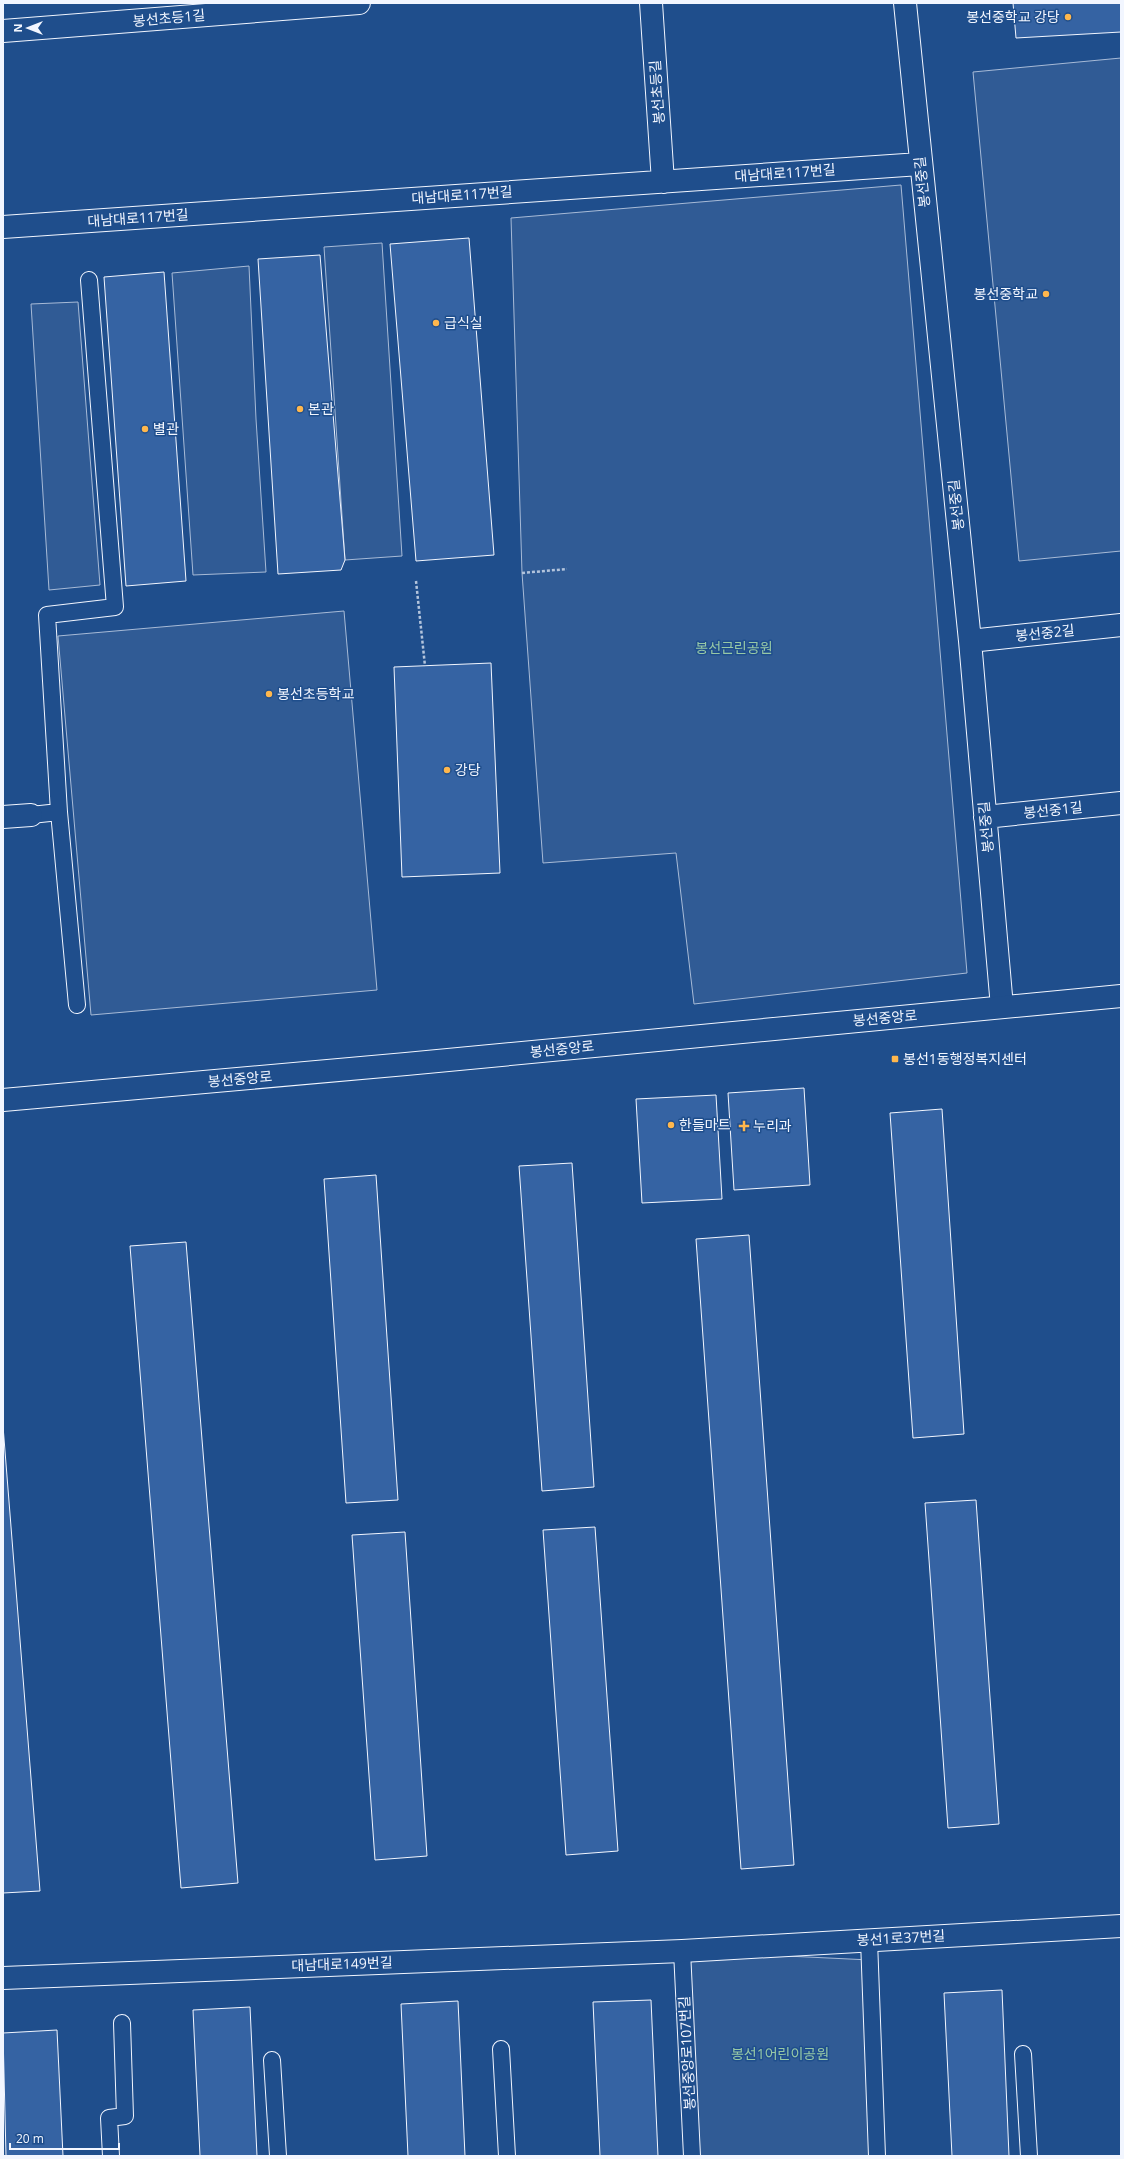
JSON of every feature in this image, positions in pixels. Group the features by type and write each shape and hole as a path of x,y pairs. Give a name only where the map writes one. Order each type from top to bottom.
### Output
{"street":[{"name":"봉선초등1길","path":"3,32 359,3"},
{"name":"봉선초등길","path":"651,3 663,182"},
{"name":"봉선중길","path":"905,3 920,164 970,641 1002,1007"},
{"name":"대남대로117번길","path":"3,227 920,164"},
{"name":"봉선중2길","path":"970,641 1121,625"},
{"name":"봉선중1길","path":"985,817 1121,803"},
{"path":"3,817 31,815"},
{"name":"봉선중앙로","path":"3,1100 406,1064 1121,996"},
{"name":"봉선1로37번길","path":"682,1951 1121,1926"},
{"name":"대남대로149번길","path":"3,1978 682,1951"}],"lane":[{"path":"77,1005 59,812 46,614 115,607 89,280"},
{"path":"31,815 59,812"},
{"path":"869,1940 877,2156"},
{"name":"봉선중앙로107번길","path":"682,1951 692,2156"},
{"path":"111,2156 109,2118 125,2116 122,2023"},
{"path":"501,2049 507,2156"},
{"path":"1023,2054 1029,2156"},
{"path":"272,2060 278,2156"}],"path":[{"path":"522,573 567,568"},
{"path":"416,581 425,666"}],"shaded area":[{"name":"봉선중학교","path":"1121,58 1121,551 1019,561 973,72"},
{"name":"봉선근린공원","path":"901,185 967,973 694,1004 676,853 543,863 522,573 511,218"},
{"path":"382,243 402,556 345,560 324,247"},
{"path":"249,266 256,419 266,572 193,575 172,273"},
{"path":"78,302 100,585 49,590 31,304"},
{"path":"344,611 377,990 91,1015 58,636"},
{"name":"봉선1어린이공원","path":"682,1951 870,1960 877,2156 692,2156"}],"building":[{"name":"봉선중학교 강당","path":"1013,3 1121,3 1121,32 1016,38"},
{"name":"급식실","path":"469,238 494,555 416,561 390,244"},
{"name":"본관","path":"320,255 345,560 341,570 278,574 258,259"},
{"name":"별관","path":"164,272 186,581 126,586 104,277"},
{"name":"강당","path":"491,663 500,873 402,877 394,667"},
{"path":"804,1088 810,1185 734,1190 728,1093"},
{"path":"716,1095 722,1199 642,1203 636,1099"},
{"path":"942,1109 964,1434 913,1438 890,1113"},
{"path":"572,1163 594,1487 542,1491 519,1166"},
{"path":"376,1175 398,1500 346,1503 324,1179"},
{"path":"749,1235 794,1865 741,1869 696,1239"},
{"path":"186,1242 238,1883 181,1888 130,1246"},
{"path":"3,1426 40,1891 3,1893"},
{"path":"976,1500 999,1824 948,1828 925,1503"},
{"path":"595,1527 618,1851 566,1855 543,1530"},
{"path":"405,1532 427,1856 375,1860 352,1535"},
{"path":"1002,1990 1009,2156 952,2156 944,1993"},
{"path":"651,2000 658,2156 600,2156 593,2002"},
{"path":"458,2001 465,2156 408,2156 401,2004"},
{"path":"250,2007 257,2156 200,2156 193,2010"},
{"path":"57,2030 63,2156 6,2156 3,2033"}],"place":[{"name":"봉선중학교 강당","path":"1068,17"},
{"name":"봉선중학교","path":"1046,294"},
{"name":"급식실","path":"436,323"},
{"name":"본관","path":"300,409"},
{"name":"별관","path":"145,429"},
{"name":"봉선초등학교","path":"269,694"},
{"name":"강당","path":"447,770"},
{"name":"봉선1동행정복지센터","path":"895,1059"},
{"name":"한들마트","path":"671,1125"},
{"name":"누리과","path":"744,1126"}]}
